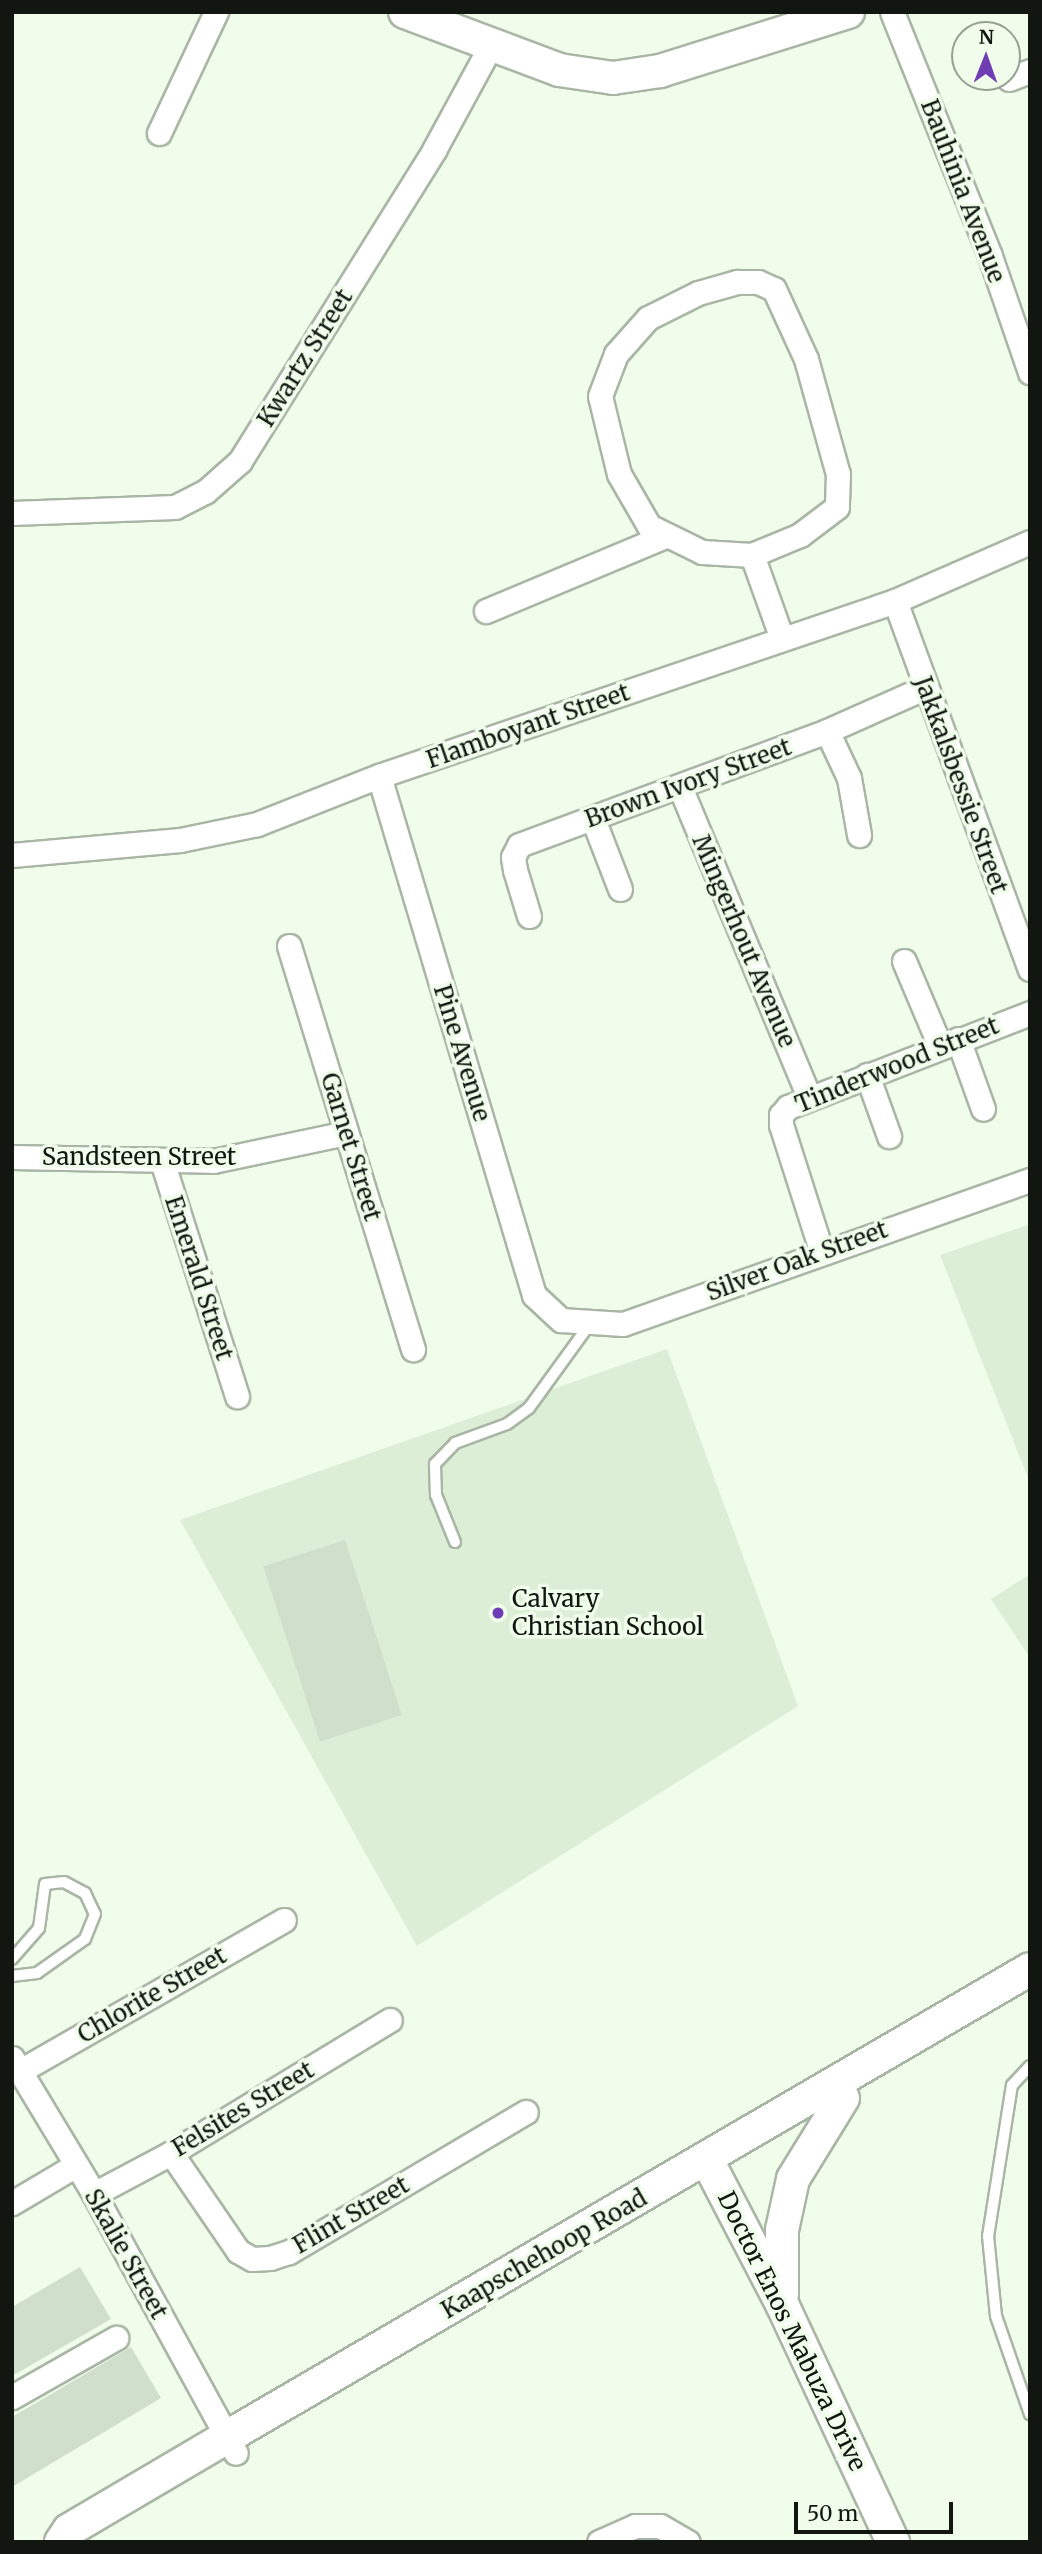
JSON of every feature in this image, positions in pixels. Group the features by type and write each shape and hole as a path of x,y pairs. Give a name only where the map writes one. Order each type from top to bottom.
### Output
{"main road":[{"path":"405,12 559,70 613,78 660,71 848,12"},
{"name":"Kaapschehoop Road","path":"712,2168 1030,1969"},
{"name":"Kaapschehoop Road","path":"61,2542 69,2530 231,2445 712,2168 843,2098 1030,1991"},
{"path":"782,2304 782,2230 793,2179 843,2098"},
{"name":"Doctor Enos Mabuza Drive","path":"712,2168 782,2304 893,2542"},
{"name":"Kaapschehoop Road","path":"80,2542 231,2445"}],"street":[{"path":"159,133 216,12"},
{"name":"Bauhinia Avenue","path":"892,12 990,256 1030,372"},
{"name":"Kwartz Street","path":"12,513 175,507 205,492 240,461 366,262 491,45"},
{"path":"737,282 758,282 774,289 806,359 840,492 837,507 820,523 752,555 702,552 649,526 628,493 609,444 600,397 616,354 648,318 698,293 737,282"},
{"path":"486,611 665,536"},
{"name":"Flamboyant Street","path":"12,855 180,840 245,827 379,776 895,601 1030,542"},
{"path":"752,555 782,639"},
{"name":"Jakkalsbessie Street","path":"895,601 924,688 1030,969"},
{"name":"Brown Ivory Street","path":"529,916 513,857 519,845 827,731 924,688"},
{"path":"827,731 849,778 859,835"},
{"name":"Pine Avenue","path":"379,776 534,1295 561,1320"},
{"name":"Mingerhout Avenue","path":"680,787 808,1095"},
{"path":"593,819 620,889"},
{"name":"Garnet Street","path":"289,946 413,1349"},
{"path":"904,961 983,1109"},
{"name":"Tinderwood Street","path":"821,1250 781,1125 781,1115 788,1107 808,1095 1030,1013"},
{"path":"867,1075 889,1136"},
{"name":"Sandsteen Street","path":"12,1157 162,1161 254,1155 346,1133"},
{"name":"Emerald Street","path":"162,1161 237,1396"},
{"name":"Silver Oak Street","path":"561,1320 589,1325 623,1324 821,1250 1030,1180"},
{"name":"Chlorite Street","path":"16,2064 284,1920"},
{"name":"Felsites Street","path":"94,2194 171,2153 390,2020"},
{"name":"Skalie Street","path":"16,2064 94,2194 231,2445"},
{"name":"Flint Street","path":"171,2153 238,2251 252,2259 270,2258 289,2252 526,2112"},
{"path":"12,2203 76,2165"},
{"path":"12,2397 116,2338"},
{"path":"599,2542 635,2526 660,2526 688,2542"}],"lane":[{"path":"455,1542 436,1496 435,1464 455,1443 507,1424 529,1408 589,1325"},
{"path":"12,1959 39,1928 45,1884 64,1882 85,1893 95,1914 85,1939 37,1973 12,1976"},
{"path":"1030,2066 1012,2085 988,2248 996,2316 1030,2414"}],"shaded area":[{"path":"1030,1224 1030,1483 940,1255"},
{"name":"Calvary Christian School","path":"667,1349 798,1706 417,1946 180,1520"},
{"path":"1030,1574 1030,1658 991,1599"}],"building":[{"path":"345,1540 402,1715 320,1742 263,1567"},
{"path":"80,2267 111,2319 12,2376 12,2307"},
{"path":"131,2347 161,2398 12,2487 12,2417"}],"place":[{"name":"Calvary Christian School","path":"498,1613"}]}
